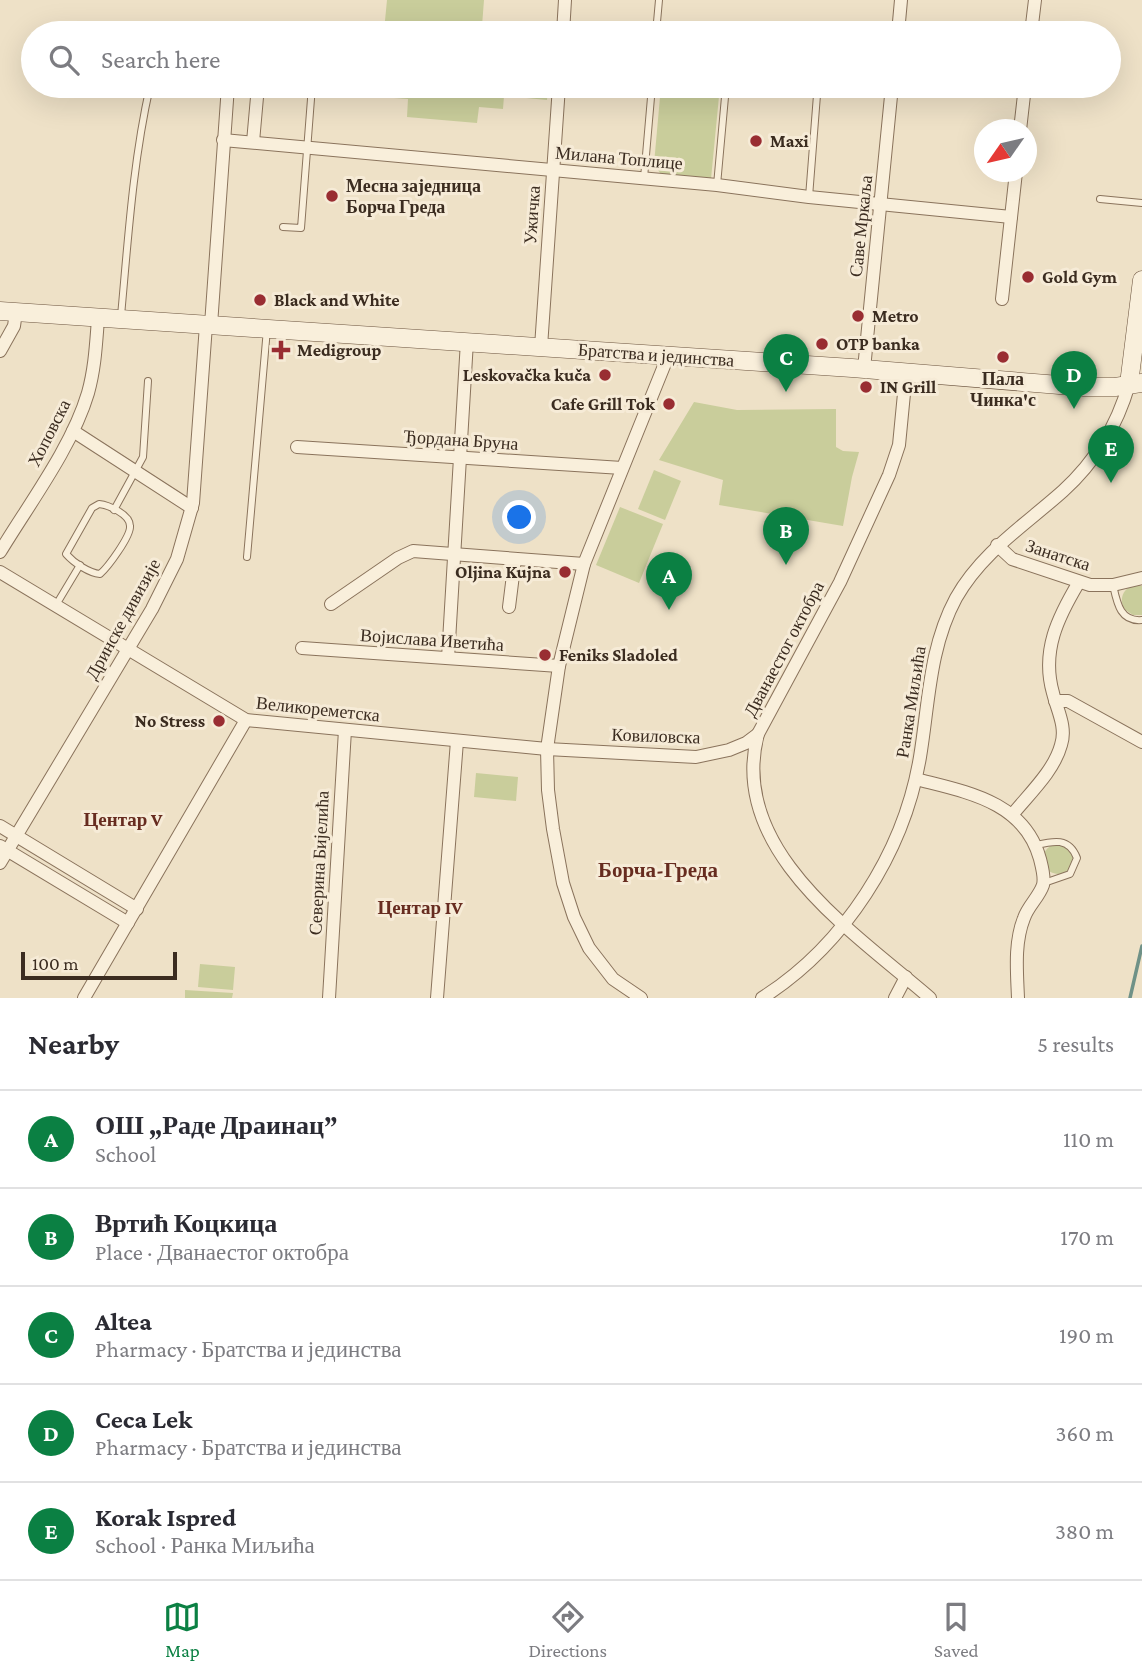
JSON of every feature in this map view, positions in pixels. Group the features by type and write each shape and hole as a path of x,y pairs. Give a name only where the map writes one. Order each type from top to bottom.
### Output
{"street":[{"path":"564,21 565,0"},
{"path":"899,21 901,0"},
{"path":"1032,21 1035,0"},
{"path":"209,325 227,98"},
{"path":"253,142 257,98"},
{"name":"Ужичка","path":"541,347 558,98"},
{"name":"Саве Мркаља","path":"864,369 891,98"},
{"path":"1021,119 1024,98"},
{"name":"Милана Топлице","path":"223,140 717,185 1011,217"},
{"path":"1002,299 1015,182"},
{"path":"1136,383 1142,280"},
{"path":"0,351 14,326 8,311"},
{"name":"Братства и јединства","path":"8,311 864,369 1084,387 1136,383"},
{"name":"Хоповска","path":"0,552 73,431 88,393 94,363 97,319"},
{"name":"Дринске дивизије","path":"0,863 4,848 16,836 168,580 184,539 192,508 198,457 209,325"},
{"path":"448,658 467,341"},
{"path":"636,997 613,979 589,948 574,917 563,883 553,829 547,749 559,666 584,564 668,356"},
{"name":"Дванаестог октобра","path":"906,373 899,445 889,475 840,582 758,734 753,757 753,783 757,803 766,824 782,856 803,885 843,924 930,998"},
{"name":"Ранка Миљића","path":"762,998 800,968 843,924 892,848 909,806 916,779 933,663 941,632 956,598 970,576 997,545 1064,490 1095,456 1136,383"},
{"path":"73,431 192,508"},
{"name":"Ђордана Бруна","path":"298,447 622,468"},
{"name":"Занатска","path":"997,545 1012,559 1090,585 1112,585 1142,578"},
{"path":"331,604 413,551 584,564"},
{"path":"509,607 514,559"},
{"name":"Великореметска","path":"0,572 246,720 547,749"},
{"path":"1012,815 1058,755 1063,729 1049,673 1052,635 1061,612 1079,582"},
{"name":"Војислава Иветића","path":"302,648 559,666"},
{"path":"1055,701 1068,701 1142,742"},
{"path":"84,998 246,720"},
{"name":"Северина Бијелића","path":"329,998 345,730"},
{"name":"Ковиловска","path":"547,749 696,757 729,750 758,734"},
{"path":"437,998 457,741"},
{"path":"916,779 980,797 1012,815 1028,831 1036,845 1044,883 1027,909 1021,928 1017,964 1018,998"},
{"path":"0,826 137,909"},
{"path":"4,848 128,923"},
{"path":"895,998 906,977"}],"lane":[{"path":"657,21 659,0"},
{"path":"121,320 130,222 147,98"},
{"path":"284,227 301,228 311,98"},
{"path":"644,178 651,98"},
{"path":"717,185 725,98"},
{"path":"809,197 817,98"},
{"path":"1100,199 1142,203"},
{"path":"247,557 268,328"},
{"path":"114,509 143,457 148,381"},
{"path":"99,504 114,509 128,519 130,526 106,569 100,574 94,574 66,554 92,508 99,504"},
{"path":"56,605 80,565"},
{"path":"1112,585 1121,612 1133,621 1142,620"},
{"path":"1036,845 1064,842 1071,846 1077,858 1070,874 1044,883"}],"green space":[{"path":"387,0 484,0 482,21 385,21"},
{"path":"394,98 504,98 503,109 479,107 477,123 407,117 408,99"},
{"path":"660,98 719,98 711,179 662,176 654,164"},
{"path":"694,402 737,410 836,409 836,447 843,451 859,452 843,526 719,505 723,480 659,460"},
{"path":"654,470 681,481 665,520 638,509"},
{"path":"620,507 663,524 639,583 596,565"},
{"path":"1135,585 1142,586 1142,615 1133,615 1124,609 1123,605 1122,597 1125,591"},
{"path":"476,773 518,777 516,801 474,797"},
{"path":"1058,844 1069,848 1073,859 1069,870 1058,874 1047,870 1043,859 1047,848"},
{"path":"200,964 235,967 233,990 198,987"},
{"path":"185,990 233,993 232,998 185,998"}],"waterway":[{"path":"1130,998 1142,946"}],"place":[{"name":"Maxi","path":"756,141"},
{"name":"Месна заједница Борча Греда","path":"332,196"},
{"name":"Gold Gym","path":"1028,277"},
{"name":"Black and White","path":"260,300"},
{"name":"Metro","path":"858,316"},
{"name":"OTP banka","path":"822,344"},
{"name":"Medigroup","path":"281,350"},
{"name":"Пала Чинка'с","path":"1003,357"},
{"name":"Leskovačka kuča","path":"605,375"},
{"name":"IN Grill","path":"866,387"},
{"name":"Altea","path":"786,392"},
{"name":"Cafe Grill Tok","path":"669,404"},
{"name":"Ceca Lek","path":"1074,409"},
{"name":"Korak Ispred","path":"1111,483"},
{"name":"Вртић Коцкица","path":"786,565"},
{"name":"Oljina Kujna","path":"565,572"},
{"name":"ОШ „Раде Драинац”","path":"669,610"},
{"name":"Feniks Sladoled","path":"545,655"},
{"name":"No Stress","path":"219,721"}],"district":[{"name":"Центар V","path":"123,819"},
{"name":"Борча-Греда","path":"658,870"},
{"name":"Центар IV","path":"420,907"}]}
